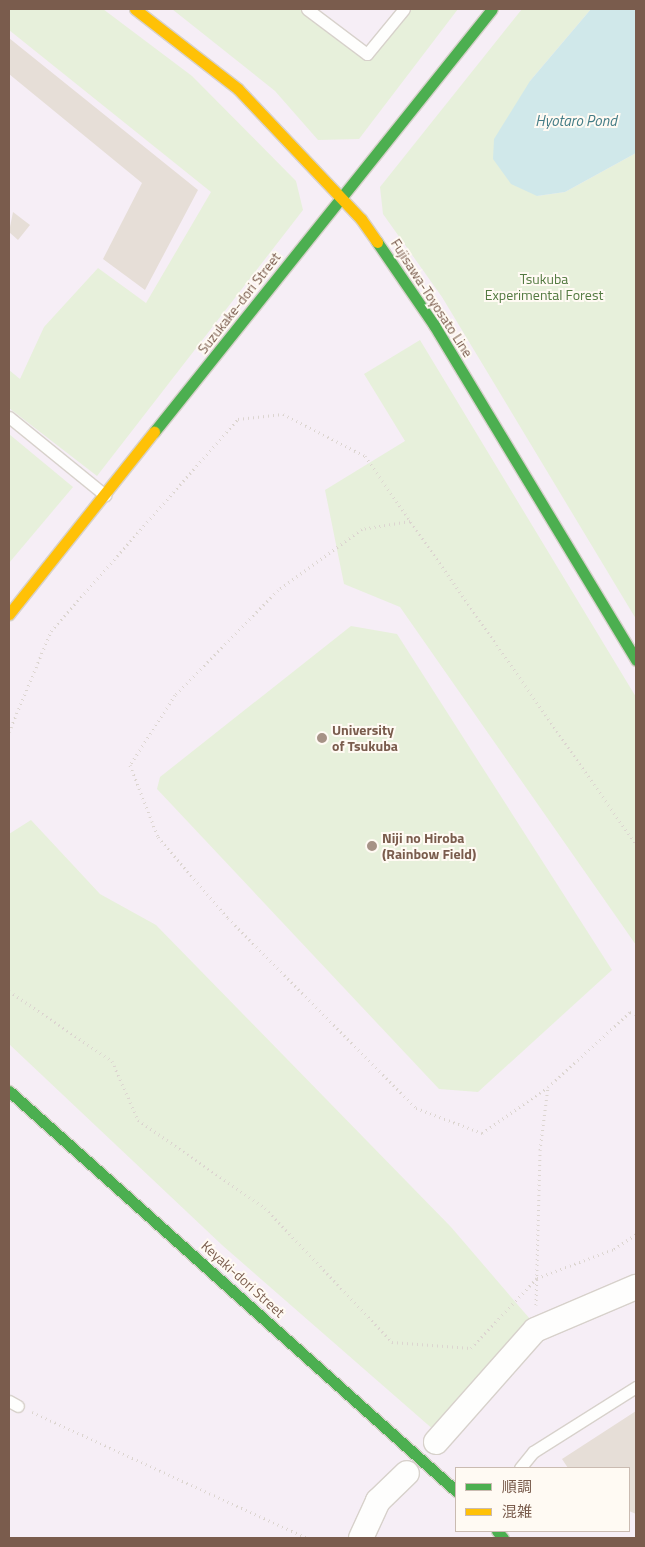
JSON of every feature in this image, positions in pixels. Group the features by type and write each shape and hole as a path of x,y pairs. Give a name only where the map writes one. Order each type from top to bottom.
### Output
{"street":[{"name":"Fujisawa-Toyosato Line","path":"135,9 238,89 342,196 434,325 636,660"},
{"name":"Suzukake-dori Street","path":"9,614 492,9"},
{"name":"Keyaki-dori Street","path":"9,1091 455,1490"},
{"path":"436,1442 535,1330 636,1287"},
{"path":"360,1538 378,1501 407,1473"}],"lane":[{"path":"307,9 368,54 404,9"},
{"path":"9,417 105,495"},
{"path":"521,1467 533,1452 636,1387"}],"path":[{"path":"9,732 51,631 238,419 283,414 365,456 636,845"},
{"path":"410,522 362,529 278,590 175,695 130,765 158,837 228,918 416,1108 482,1133 548,1087 630,1012 636,1014"},
{"path":"9,991 112,1061 138,1120 265,1208 392,1342 471,1348 536,1278 614,1249 636,1234"},
{"path":"536,1278 540,1150 548,1087"},
{"path":"14,1404 307,1538"}],"shaded area":[{"name":"University of Tsukuba","path":"9,9 636,9 636,1538 9,1538"}],"green space":[{"path":"9,9 103,9 192,76 296,181 303,210 97,476 9,408 9,370 20,379 44,327 98,268 146,303 211,192 9,30"},
{"path":"172,9 307,9 367,54 404,9 458,9 359,139 318,140 275,91"},
{"name":"Tsukuba Experimental Forest","path":"522,9 591,9 530,81 537,196 565,192 636,153 636,619 442,297 383,214 380,187"},
{"path":"420,340 636,697 636,945 400,607 344,584 325,490 405,441 364,374"},
{"path":"9,434 73,487 9,563"},
{"name":"Niji no Hiroba (Rainbow Field)","path":"351,626 397,634 612,970 478,1092 439,1089 157,789 160,777"},
{"path":"31,820 100,894 156,925 451,1227 530,1319 511,1354 435,1431 222,1245 9,1044 9,834"}],"water":[{"name":"Hyotaro Pond","path":"591,9 636,9 636,153 565,192 537,196 511,184 493,159 494,139 530,81"}],"building":[{"path":"9,38 198,190 145,290 103,259 142,183 9,74"},
{"path":"13,212 30,225 18,240 9,232"},
{"path":"636,1411 636,1514 630,1511 630,1467 567,1467 562,1459"}],"traffic: fast":[{"path":"154,432 492,9"},
{"path":"377,242 434,325 636,660"},
{"path":"9,1091 455,1490"},
{"path":"498,1532 503,1538"}],"traffic: slow":[{"path":"135,9 238,89 361,219 377,242"},
{"path":"9,614 154,432"}],"place":[{"name":"University of Tsukuba","path":"322,738"},
{"name":"Niji no Hiroba (Rainbow Field)","path":"372,846"}]}
